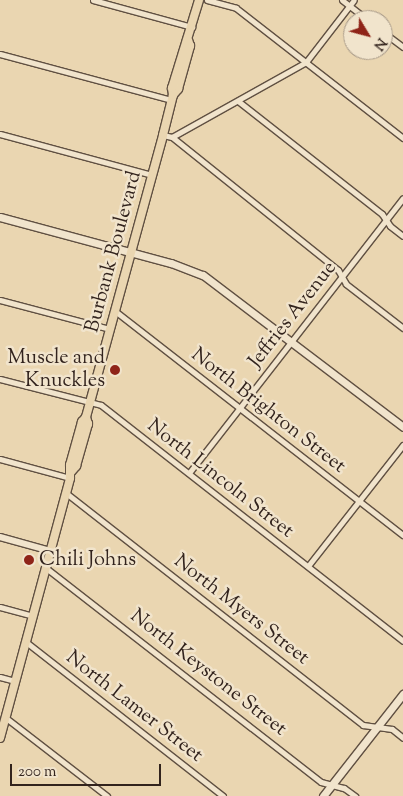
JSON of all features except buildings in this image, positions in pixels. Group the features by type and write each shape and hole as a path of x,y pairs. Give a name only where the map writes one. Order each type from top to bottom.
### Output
{"main road":[{"name":"Burbank Boulevard","path":"0,738 71,475 76,466 88,424 86,417 172,98 178,89 190,46 188,40 199,0"},
{"path":"0,217 131,252 203,275 292,340 403,427"},
{"path":"324,796 403,694"}],"street":[{"path":"93,0 192,27"},
{"path":"207,0 236,8 403,138"},
{"path":"342,0 355,10"},
{"path":"172,137 306,62 354,0"},
{"path":"0,54 172,98"},
{"path":"238,101 382,214 403,236"},
{"path":"0,134 152,175"},
{"path":"163,135 172,137 338,270 346,284 403,328"},
{"name":"Jeffries Avenue","path":"189,474 403,198"},
{"path":"0,300 110,329"},
{"name":"North Brighton Street","path":"115,311 403,535"},
{"name":"North Lincoln Street","path":"0,380 102,405 403,641"},
{"path":"308,566 403,445"},
{"path":"0,459 71,475"},
{"name":"North Myers Street","path":"66,493 363,725 392,729 403,738"},
{"path":"0,537 50,552"},
{"name":"North Keystone Street","path":"46,568 320,782 344,788 355,796"},
{"path":"0,607 33,616"},
{"name":"North Lamer Street","path":"26,642 223,796"},
{"path":"0,677 15,681"},
{"path":"6,718 107,796"}],"place":[{"name":"Muscle and Knuckles","path":"115,370"},
{"name":"Chili Johns","path":"29,560"}]}
